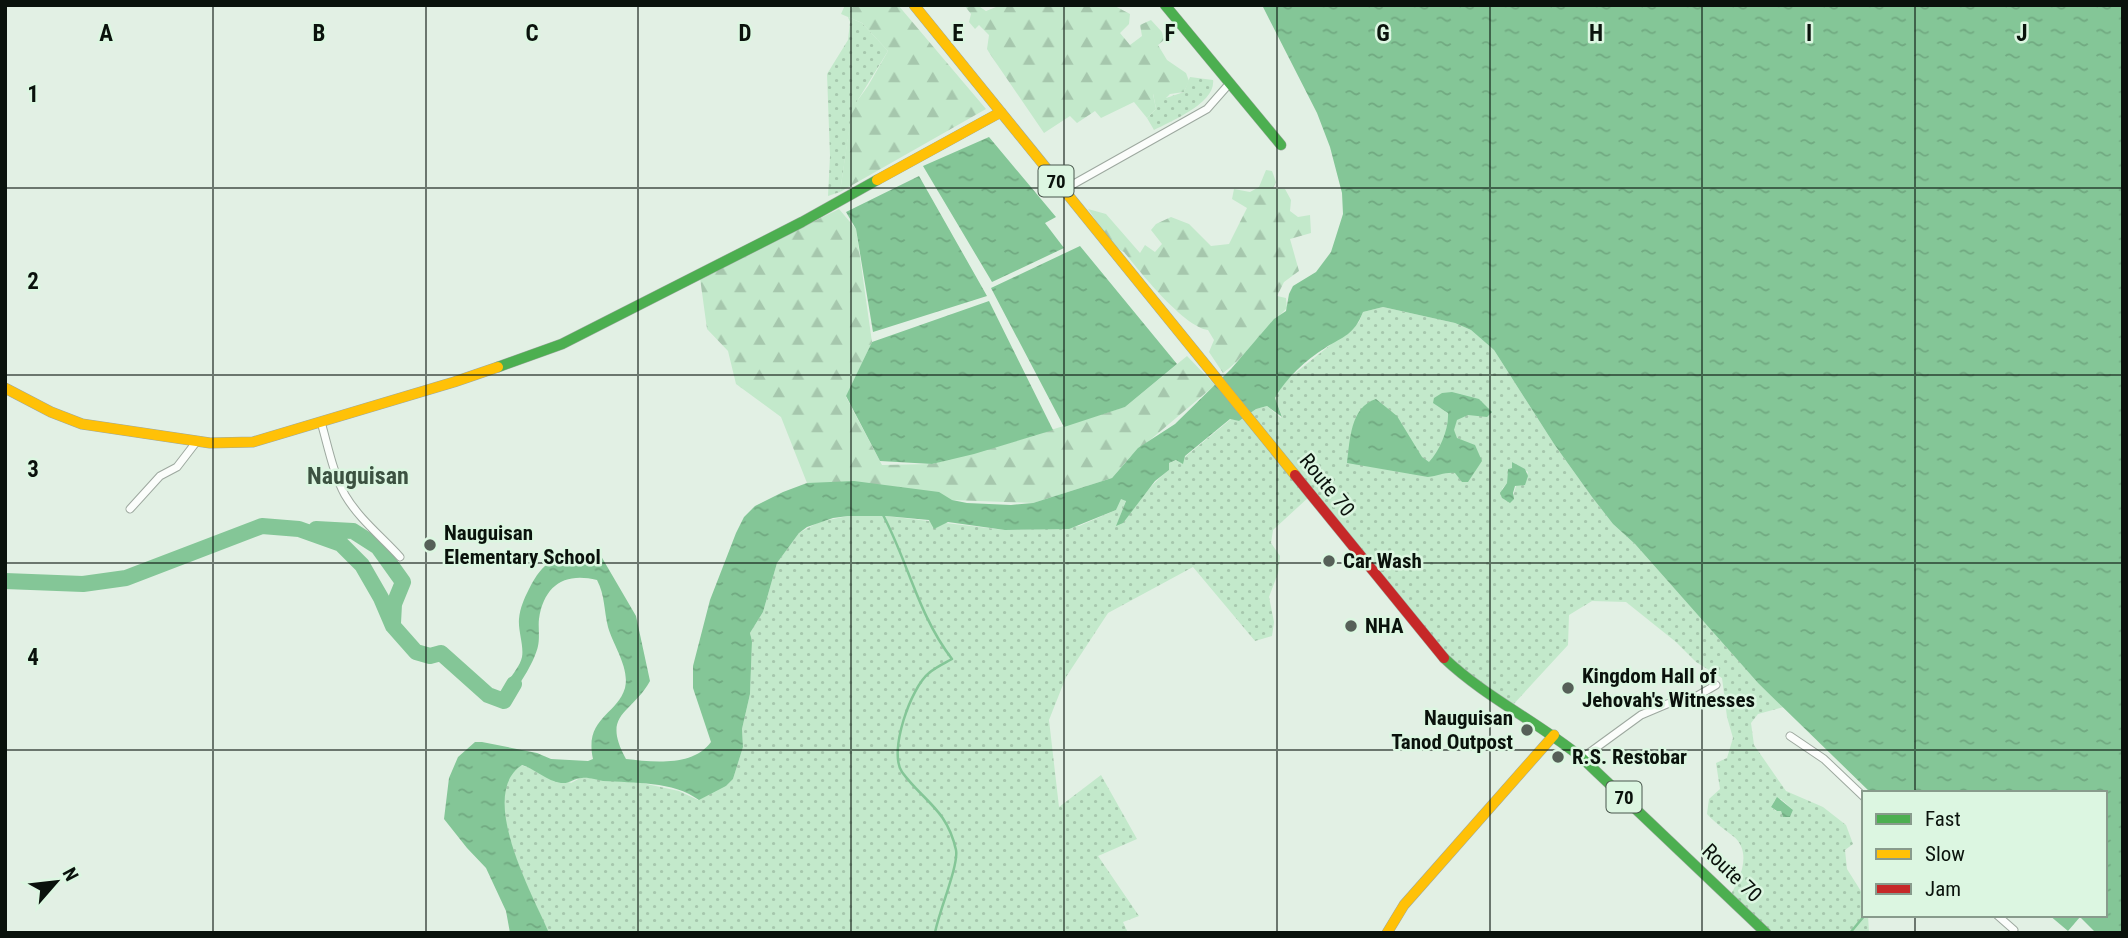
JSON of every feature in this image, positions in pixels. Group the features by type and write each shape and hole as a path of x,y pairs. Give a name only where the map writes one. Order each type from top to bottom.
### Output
{"main road":[{"name":"Route 70","path":"914,5 1436,650 1463,676 1554,735 1582,758 1766,933"},
{"path":"1165,5 1281,145"},
{"path":"5,388 75,422 197,441 253,442 454,382 562,344 802,222 1001,112"},
{"path":"1387,933 1404,905 1554,735"}],"street":[{"path":"1063,190 1206,109 1229,84"},
{"path":"321,422 337,478 345,494 355,510 400,557"},
{"path":"130,509 160,476 177,467 197,441"},
{"path":"1582,758 1641,715 1697,696 1716,685"},
{"path":"1790,736 1824,760 1862,795"},
{"path":"1999,917 2014,930 2013,933"}],"green space":[{"path":"845,5 898,5 986,109 840,192 852,108 888,51 862,23 841,14"},
{"path":"964,5 977,5 986,11 1001,5 1113,5 1130,14 1129,24 1120,33 1130,45 1142,36 1140,25 1151,20 1162,32 1164,40 1158,45 1167,60 1186,73 1189,81 1184,92 1170,94 1164,100 1153,94 1156,109 1147,118 1134,102 1101,118 1095,111 1077,123 1070,116 1044,133 987,49 989,35 979,25 975,29 969,22 971,14"},
{"path":"848,17 862,23 888,51 856,103 840,192 828,196 830,156 827,74 848,40"},
{"path":"1190,77 1213,80 1207,96 1191,110 1154,130 1147,118 1156,109 1153,93 1166,98 1184,92"},
{"path":"1266,170 1272,171 1276,182 1273,188 1285,189 1291,200 1290,211 1298,217 1310,215 1311,233 1290,239 1299,271 1284,282 1277,296 1286,298 1287,308 1223,373 1209,352 1214,340 1208,330 1187,319 1163,297 1124,252 1109,239 1088,209 1106,214 1140,253 1145,245 1155,252 1162,244 1151,230 1156,224 1171,217 1189,224 1211,246 1229,244 1247,208 1232,199 1234,189 1250,192 1259,187"},
{"path":"839,209 856,229 872,342 846,397 882,465 932,464 1125,407 1187,356 1215,385 1130,457 1112,478 1033,503 952,500 870,484 807,483 781,417 736,384 728,351 707,329 700,278"},
{"path":"1383,307 1455,323 1471,330 1494,350 1554,444 1613,524 1635,544 1758,683 1784,707 1758,714 1751,723 1754,745 1786,791 1823,807 1846,825 1853,844 1845,850 1847,869 1862,893 1862,917 1868,917 1869,933 1766,933 1729,897 1743,866 1742,850 1733,836 1707,814 1709,799 1720,789 1716,763 1727,758 1733,738 1727,717 1722,678 1696,662 1676,642 1626,602 1592,601 1569,615 1568,645 1511,707 1463,676 1310,496 1273,530 1271,543 1280,556 1278,573 1269,597 1274,622 1272,636 1255,641 1193,567 1108,613 1066,677 1049,720 1059,807 1101,775 1137,839 1098,856 1139,916 1123,922 1128,933 549,933 512,847 504,799 509,779 521,765 571,783 582,777 637,782 679,791 698,800 726,786 733,779 743,747 742,729 750,694 750,633 763,612 777,563 799,533 819,522 848,516 886,516 1005,530 1079,526 1116,510 1120,498 1126,500 1117,525 1169,470 1169,463 1185,457 1231,419 1239,421 1256,409 1267,406 1281,418 1275,398 1284,382 1359,322 1363,312","holes":["1512,462 1528,472 1522,485 1516,486 1513,496 1507,501 1502,498 1502,489 1507,483 1508,469 1512,468","1781,799 1793,810 1790,817 1783,817 1781,811 1771,807 1775,800"]}],"water":[{"path":"1262,5 2123,5 2123,933 2096,933 2080,917 2107,917 2107,791 1869,791 1758,683 1635,544 1613,524 1554,444 1494,350 1471,330 1455,323 1383,307 1363,312 1352,330 1311,358 1291,377 1275,398 1282,417 1267,406 1256,409 1239,421 1230,419 1185,456 1183,464 1176,460 1169,463 1169,470 1155,481 1123,523 1116,526 1126,501 1121,499 1116,510 1069,529 1005,530 948,522 934,529 929,520 886,516 833,518 807,527 799,533 777,563 763,612 750,633 750,694 742,729 743,747 733,779 726,786 699,800 677,789 653,784 584,778 561,783 522,765 509,779 505,799 506,822 522,872 549,933 510,933 506,911 486,868 444,819 449,778 458,757 475,742 482,742 537,753 551,759 593,759 593,734 621,697 626,680 608,627 597,580 575,578 558,584 546,597 539,619 539,643 536,652 519,684 504,701 506,684 522,657 519,624 522,604 543,568 558,558 567,556 601,556 636,616 650,681 618,723 619,744 626,759 672,761 694,756 711,742 693,688 693,666 710,600 744,517 755,506 807,483 854,481 939,492 952,500 967,503 1011,505 1033,503 1112,478 1138,448 1175,424 1231,369 1274,319 1286,311 1293,286 1316,272 1331,252 1343,214 1342,193 1330,147 1317,113"},
{"path":"989,137 1056,217 1045,223 1064,248 992,282 923,166"},
{"path":"919,176 987,296 873,332 856,229 846,212"},
{"path":"1080,246 1177,364 1125,407 1064,427 991,288"},
{"path":"989,301 1053,430 932,464 880,461 846,396 872,342"},
{"path":"1452,392 1479,399 1492,412 1487,417 1468,415 1457,420 1454,430 1457,438 1475,445 1482,461 1468,482 1462,482 1455,473 1428,477 1347,463 1356,417 1367,403 1376,399 1397,416 1422,457 1429,462 1443,439 1448,419 1448,413 1433,403 1434,398 1442,393"},
{"path":"1512,462 1525,469 1528,476 1525,485 1515,486 1514,499 1510,503 1502,498 1500,493 1507,483 1508,469 1512,468"},
{"path":"1777,797 1793,810 1790,817 1783,817 1781,811 1771,807"},
{"path":"2051,917 2080,917 2068,931"}],"waterway":[{"path":"882,513 930,624 952,659 922,680 903,720 898,750 898,763 902,772 934,806 947,825 956,850 954,867 935,933"},
{"path":"5,581 83,584 126,578 262,526 299,529 341,544 362,565 393,626 416,652 430,656 441,653 488,695 504,701 514,684"},
{"path":"316,529 353,531 378,547 403,582 394,604 393,623"},
{"path":"1850,933 1863,917"}],"traffic: fast":[{"path":"1165,5 1281,145"},
{"path":"498,367 562,344 802,222 877,180"},
{"path":"1444,658 1477,685 1582,758 1766,933"}],"traffic: slow":[{"path":"914,5 1295,475"},
{"path":"877,180 1001,112"},
{"path":"5,388 51,412 82,424 210,443 253,442 498,367"},
{"path":"1387,933 1404,905 1554,735"}],"traffic: jam":[{"path":"1295,475 1444,658"}],"place":[{"name":"Nauguisan Elementary School","path":"430,545"},
{"name":"Car Wash","path":"1329,561"},
{"name":"NHA","path":"1351,626"},
{"name":"Kingdom Hall of Jehovah's Witnesses","path":"1568,688"},
{"name":"Nauguisan Tanod Outpost","path":"1527,730"},
{"name":"R.S. Restobar","path":"1558,757"}],"district":[{"name":"Nauguisan","path":"358,476"}]}
